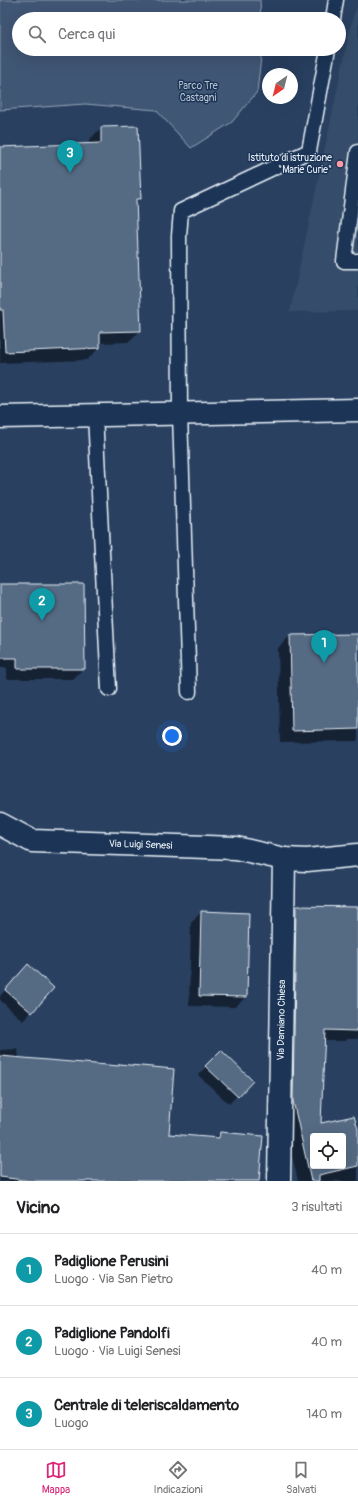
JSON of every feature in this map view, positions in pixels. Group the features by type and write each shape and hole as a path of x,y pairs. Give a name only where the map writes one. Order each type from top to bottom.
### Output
{"street":[{"path":"0,417 358,410"},
{"name":"Via Luigi Senesi","path":"0,824 32,841 236,848 284,859 307,860 358,855"},
{"name":"Via Damiano Chiesa","path":"279,1181 284,859"}],"lane":[{"path":"334,12 336,0"},
{"path":"189,692 180,414 179,236 181,211 309,151 327,56"},
{"path":"358,152 344,261 358,261"},
{"path":"96,415 109,689"}],"shaded area":[{"name":"Istituto di istruzione \"Marie Curie\"","path":"358,5 358,311 290,312 344,56 346,56 346,49 353,16"}],"green space":[{"name":"Parco Tre Castagni","path":"0,0 260,0 261,12 12,12 12,56 261,56 257,92 232,122 191,148 156,110 85,104 0,110"}],"building":[{"path":"138,126 141,199 136,199 141,331 100,332 100,348 5,352 3,310 0,310 0,147 101,143 101,127"},
{"path":"0,584 84,584 85,669 17,669 17,658 0,658"},
{"path":"358,634 358,729 292,731 290,635"},
{"path":"296,906 358,907 358,1028 357,1031 325,1030 321,1123 354,1116 358,1129 358,1166 346,1169 346,1133 310,1133 310,1169 345,1169 319,1175 319,1181 311,1181 293,1101"},
{"path":"201,911 249,913 247,997 199,996"},
{"path":"28,964 54,988 32,1013 5,990"},
{"path":"221,1050 253,1081 238,1097 205,1066"},
{"path":"0,1056 174,1069 169,1134 219,1138 220,1132 263,1136 259,1181 31,1181 0,1177"}],"place":[{"name":"Istituto di istruzione \"Marie Curie\"","path":"340,164"},
{"name":"Centrale di teleriscaldamento","path":"70,173"},
{"name":"Padiglione Pandolfi","path":"42,621"},
{"name":"Padiglione Perusini","path":"324,663"}]}
